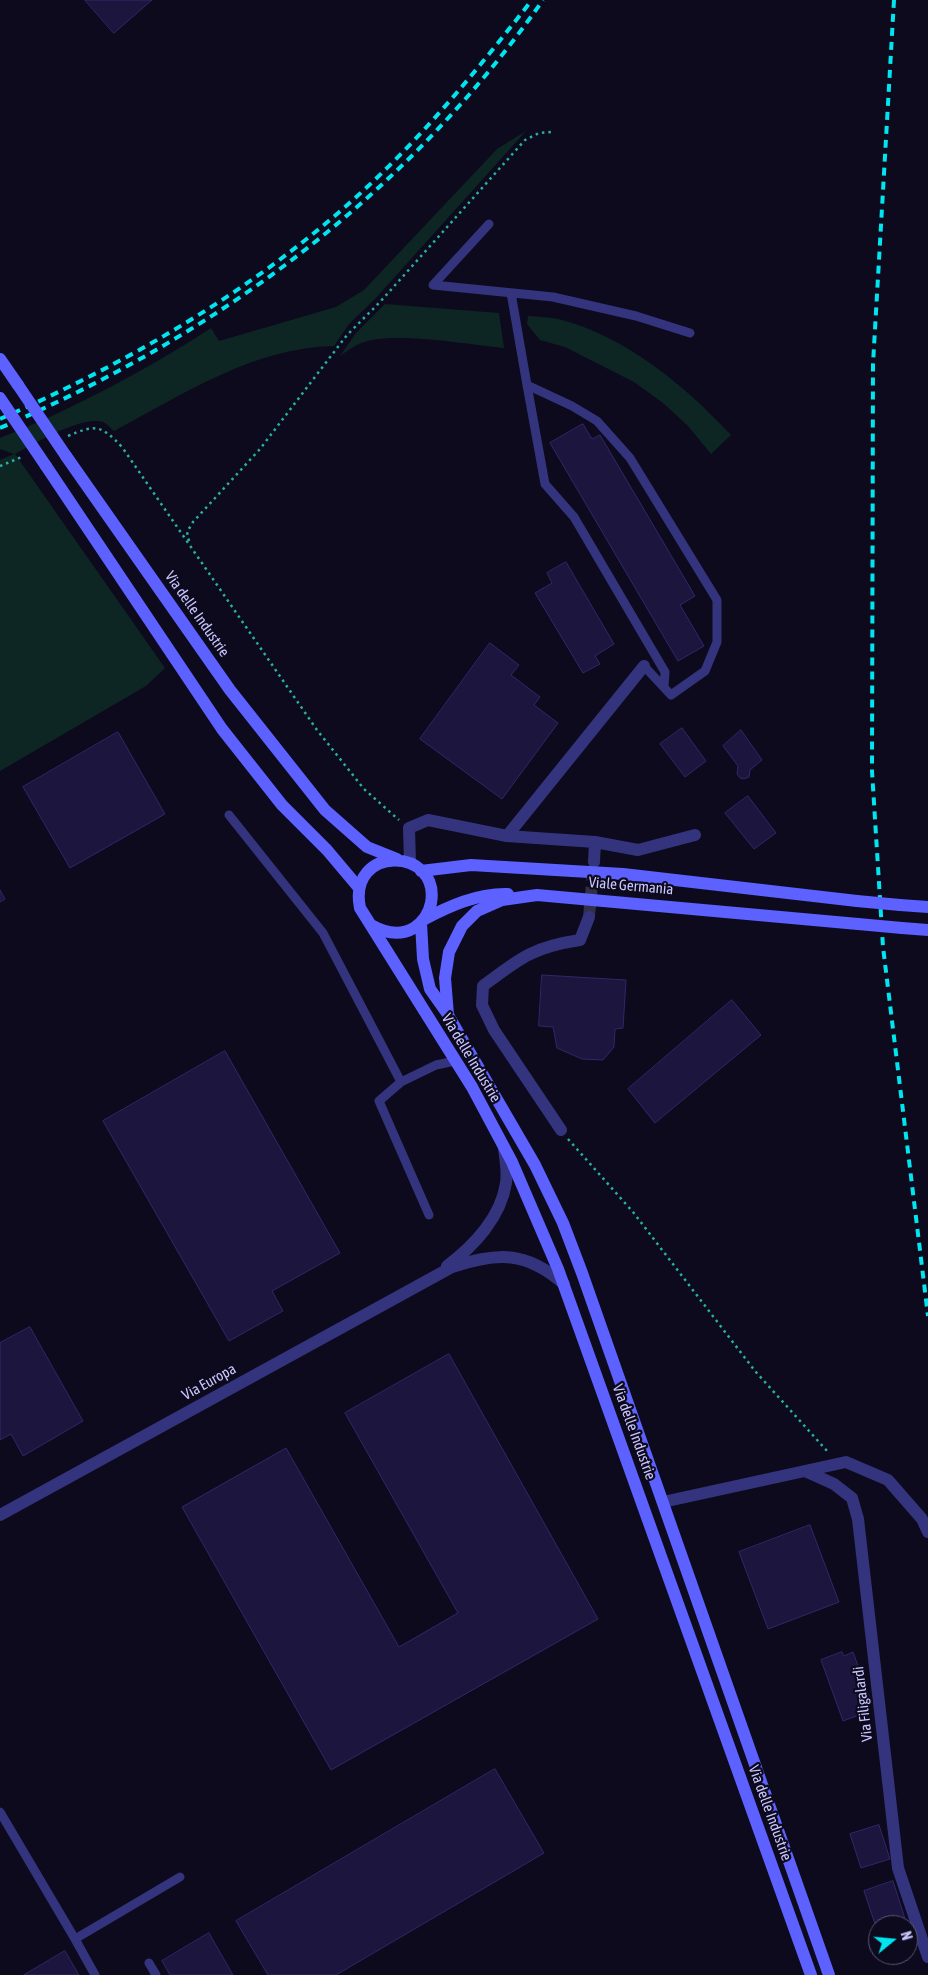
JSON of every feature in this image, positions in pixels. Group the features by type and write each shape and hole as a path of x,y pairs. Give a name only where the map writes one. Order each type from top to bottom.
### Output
{"street":[{"name":"Via delle Industrie","path":"0,359 230,690 325,810 367,847 396,859"},
{"path":"0,398 222,729 282,805 327,850 359,888"},
{"path":"507,836 644,666"},
{"path":"410,863 409,828 428,820 507,836 595,842 638,850 695,835"},
{"path":"594,862 595,842"},
{"path":"448,1015 430,989 423,959 422,921 429,911 431,890 421,871 410,863 396,859 377,864 366,874 359,888 360,908 371,925 381,931 392,933 404,932 422,921 443,910 468,900 498,894 537,895"},
{"name":"Viale Germania","path":"421,871 471,865 623,874 857,901 928,907"},
{"name":"Viale Germania","path":"465,1042 448,1015 445,978 449,952 462,926 477,911 502,900 537,895 928,930"},
{"path":"561,1130 494,1030 482,1005 483,986 524,955 551,944 580,940 589,918"},
{"name":"Via delle Industrie","path":"371,925 455,1061 504,1148 536,1212 564,1284 811,1975"},
{"name":"Via delle Industrie","path":"465,1042 535,1165 563,1223 829,1975"},
{"name":"Via Europa","path":"433,1277 470,1247 483,1232 498,1209 506,1183 504,1148"},
{"name":"Via Europa","path":"0,1515 433,1277 472,1261 506,1257 519,1258 535,1263 564,1284"},
{"path":"663,1502 846,1462 888,1480 922,1520 928,1532"},
{"name":"Via Filigalardi","path":"805,1472 834,1484 852,1498 858,1519 898,1868 928,1957"}],"lane":[{"path":"489,224 433,285 552,297 636,316 690,333"},
{"path":"512,293 545,484 574,517 635,620 665,672 664,687"},
{"path":"527,385 572,406 598,421 630,458 717,600 717,642 705,671 671,695 644,666"},
{"path":"229,815 323,933 402,1082"},
{"path":"429,1215 379,1101 402,1082 436,1065 455,1061"},
{"path":"0,1812 95,1975"},
{"path":"75,1939 180,1878"},
{"path":"149,1963 156,1975"}],"path":[{"path":"190,545 187,532 193,522 241,471 297,403 347,335 380,302 525,140 539,133 551,132"},
{"path":"66,437 93,427 103,429 110,435 141,472 340,761 383,808 409,828"},
{"path":"0,466 27,455"},
{"path":"561,1130 633,1212 755,1371 839,1464"}],"green space":[{"path":"526,131 375,299 349,324 334,346 304,348 247,364 192,389 114,431 105,423 96,421 85,422 60,431 15,454 165,668 146,686 0,771 0,460 14,454 0,449 0,438 54,415 108,388 211,328 219,341 336,307 364,290 497,149"},
{"path":"385,304 499,313 504,348 409,338 389,338 359,344 340,356 356,333"},
{"path":"528,316 558,319 583,327 607,337 630,350 674,381 731,435 711,454 688,426 663,403 634,382 565,347 540,340 527,324"}],"building":[{"path":"85,0 152,0 114,33"},
{"path":"583,424 592,439 600,435 695,596 680,605 704,646 678,661 550,443"},
{"path":"566,562 614,644 595,656 600,664 583,673 535,593 552,583 547,573"},
{"path":"490,643 519,665 511,675 540,697 534,705 558,723 502,799 420,739"},
{"path":"682,728 706,761 685,777 660,744"},
{"path":"741,730 762,760 750,770 749,777 744,779 740,778 737,774 738,766 723,746"},
{"path":"118,732 165,814 70,868 23,787"},
{"path":"748,796 776,833 754,849 725,813"},
{"path":"0,890 5,899 0,902"},
{"path":"542,975 626,980 623,1028 615,1029 614,1047 603,1060 582,1059 557,1048 553,1027 539,1026"},
{"path":"732,1000 761,1035 655,1123 628,1089"},
{"path":"225,1051 340,1253 272,1291 283,1311 229,1341 103,1121"},
{"path":"30,1327 83,1421 23,1456 11,1434 0,1440 0,1343"},
{"path":"449,1354 598,1619 331,1770 182,1507 286,1448 399,1647 458,1613 345,1413"},
{"path":"810,1525 839,1602 768,1629 739,1552"},
{"path":"842,1652 844,1656 853,1652 872,1704 863,1708 865,1713 843,1721 821,1660"},
{"path":"495,1769 544,1853 336,1975 268,1975 236,1921"},
{"path":"879,1825 890,1859 861,1868 850,1834"},
{"path":"893,1881 904,1915 872,1915 864,1891"},
{"path":"209,1933 233,1975 170,1975 162,1961"},
{"path":"65,1951 79,1975 24,1975"}],"tunnel":[{"path":"589,917 594,862"}],"railway":[{"path":"0,419 106,368 158,339 209,308 306,240 351,202 430,123 532,0"},
{"path":"0,428 80,391 158,349 231,303 302,252 368,197 431,136 489,71 543,0"},
{"path":"894,0 873,364 872,771 883,947 928,1316"}]}
